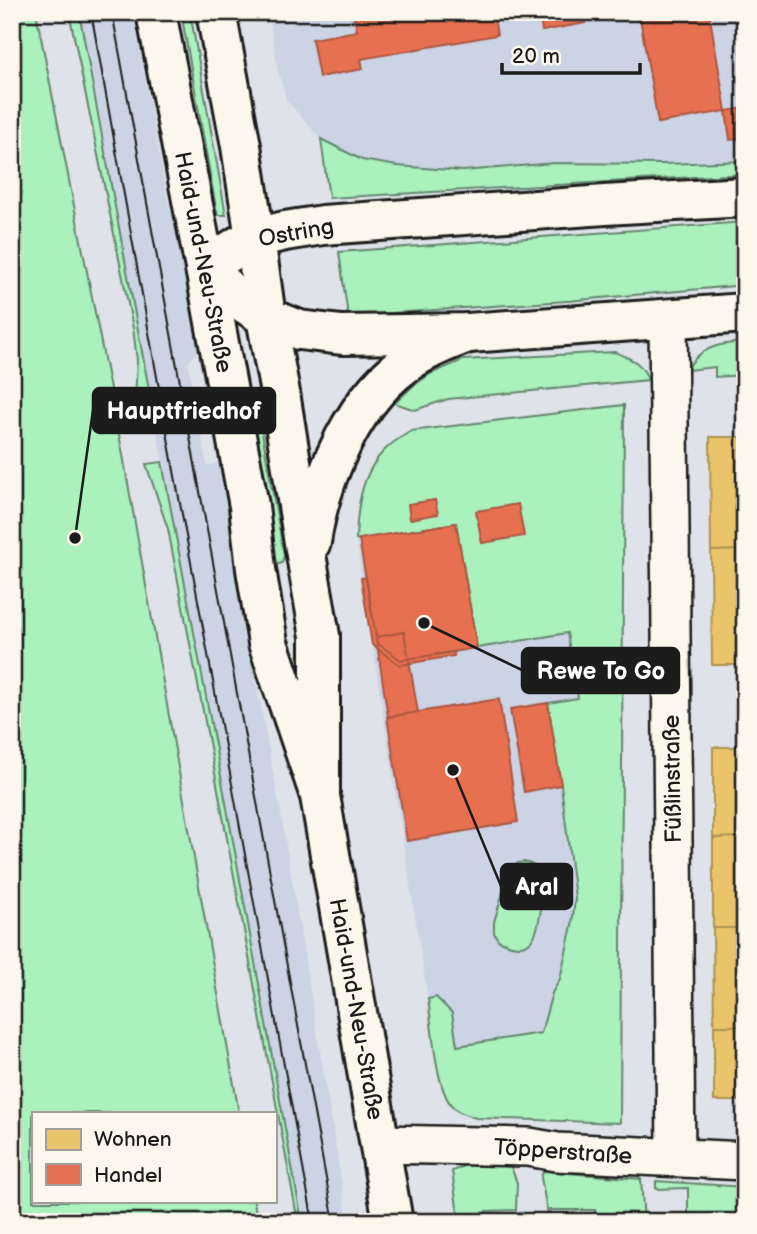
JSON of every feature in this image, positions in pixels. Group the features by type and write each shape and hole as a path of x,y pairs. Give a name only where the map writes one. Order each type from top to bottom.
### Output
{"main road":[{"name":"Haid-und-Neu-Straße","path":"156,12 247,493 268,642 320,796 393,1222"},
{"name":"Haid-und-Neu-Straße","path":"216,12 241,146 266,317 281,393 320,636 320,796"},
{"name":"Ostring","path":"205,268 255,238 323,225 745,197"},
{"path":"205,268 235,297 266,317 299,330 342,335 468,332 745,313"},
{"path":"308,565 321,494 350,429 369,400 389,377 412,358 468,332"}],"street":[{"name":"Füßlinstraße","path":"668,318 676,1157"},
{"name":"Töpperstraße","path":"381,1143 529,1147 557,1152 745,1161"}],"shaded area":[{"path":"79,12 133,12 168,202 202,321 204,343 188,363 207,466 224,461 245,622 282,820 348,1222 302,1222"},
{"path":"269,12 745,12 745,161 664,164 554,163 463,171 397,166 362,160 321,139 287,101 278,71"},
{"path":"624,405 620,1123 476,1118 462,1114 451,1105 440,1080 356,540 362,487 373,465 388,447 411,431"}],"green space":[{"path":"12,12 36,12 123,455 239,1112 32,1112 32,1202 254,1202 257,1222 12,1222"},
{"path":"69,12 79,12 153,411 137,414 137,360 133,328"},
{"path":"181,12 190,12 226,215 218,215 216,208"},
{"path":"321,139 362,160 397,166 463,171 554,163 664,164 745,161 745,174 329,198"},
{"path":"745,222 745,285 348,316 339,252"},
{"path":"745,342 745,375 715,377 715,367 687,370 704,351 719,345"},
{"path":"615,352 639,365 648,380 448,399 415,410 395,403 430,374 463,360"},
{"path":"624,405 620,1123 476,1118 457,1110 446,1097 438,1070 428,999 436,997 452,1013 457,1046 541,1033 552,993 560,979 575,898 548,703 578,698 567,633 477,648 456,523 356,540 359,502 366,478 379,457 390,445 411,431"},
{"path":"260,421 284,555 282,563 279,564 272,561 248,424"},
{"path":"162,462 302,1222 298,1222 168,529 146,464"},
{"path":"524,862 539,870 542,896 540,918 534,936 530,942 518,946 498,940 494,933 494,922 513,867"},
{"path":"475,1161 510,1164 517,1183 516,1210 486,1211 486,1222 459,1222 452,1171"},
{"path":"543,1171 641,1179 644,1222 595,1222 595,1210 547,1210 541,1178"},
{"path":"656,1181 745,1187 745,1222 688,1222 688,1188 656,1189"}],"building: Wohnen":[{"path":"710,437 745,437 745,550 711,551"},
{"path":"745,550 745,665 712,665 711,551"},
{"path":"713,747 745,747 745,837 713,838"},
{"path":"745,837 745,928 713,928 713,838"},
{"path":"713,928 745,928 745,1026 714,1026"},
{"path":"714,1026 745,1026 745,1101 714,1101"}],"building: Handel":[{"path":"353,12 493,12 497,35 361,59 363,69 319,77 312,39 357,31"},
{"path":"539,12 584,12 586,23 542,31"},
{"path":"639,12 709,12 726,111 658,123"},
{"path":"745,108 745,138 730,140 726,111"},
{"path":"435,500 438,514 410,519 408,504"},
{"path":"518,504 524,536 482,543 476,511"},
{"path":"456,523 477,648 401,660 377,643 359,539"},
{"path":"366,577 377,643 401,660 454,652 454,656 400,665 372,645 361,578"},
{"path":"404,632 418,712 388,717 376,637"},
{"path":"499,699 518,822 407,841 387,717"},
{"path":"548,703 561,785 524,792 510,709"}],"tram line":[{"path":"91,12 313,1222"},
{"path":"112,12 334,1222"}],"place":[{"name":"Hauptfriedhof","path":"75,538"},
{"name":"Rewe To Go","path":"424,623"},
{"name":"Aral","path":"453,770"}]}
